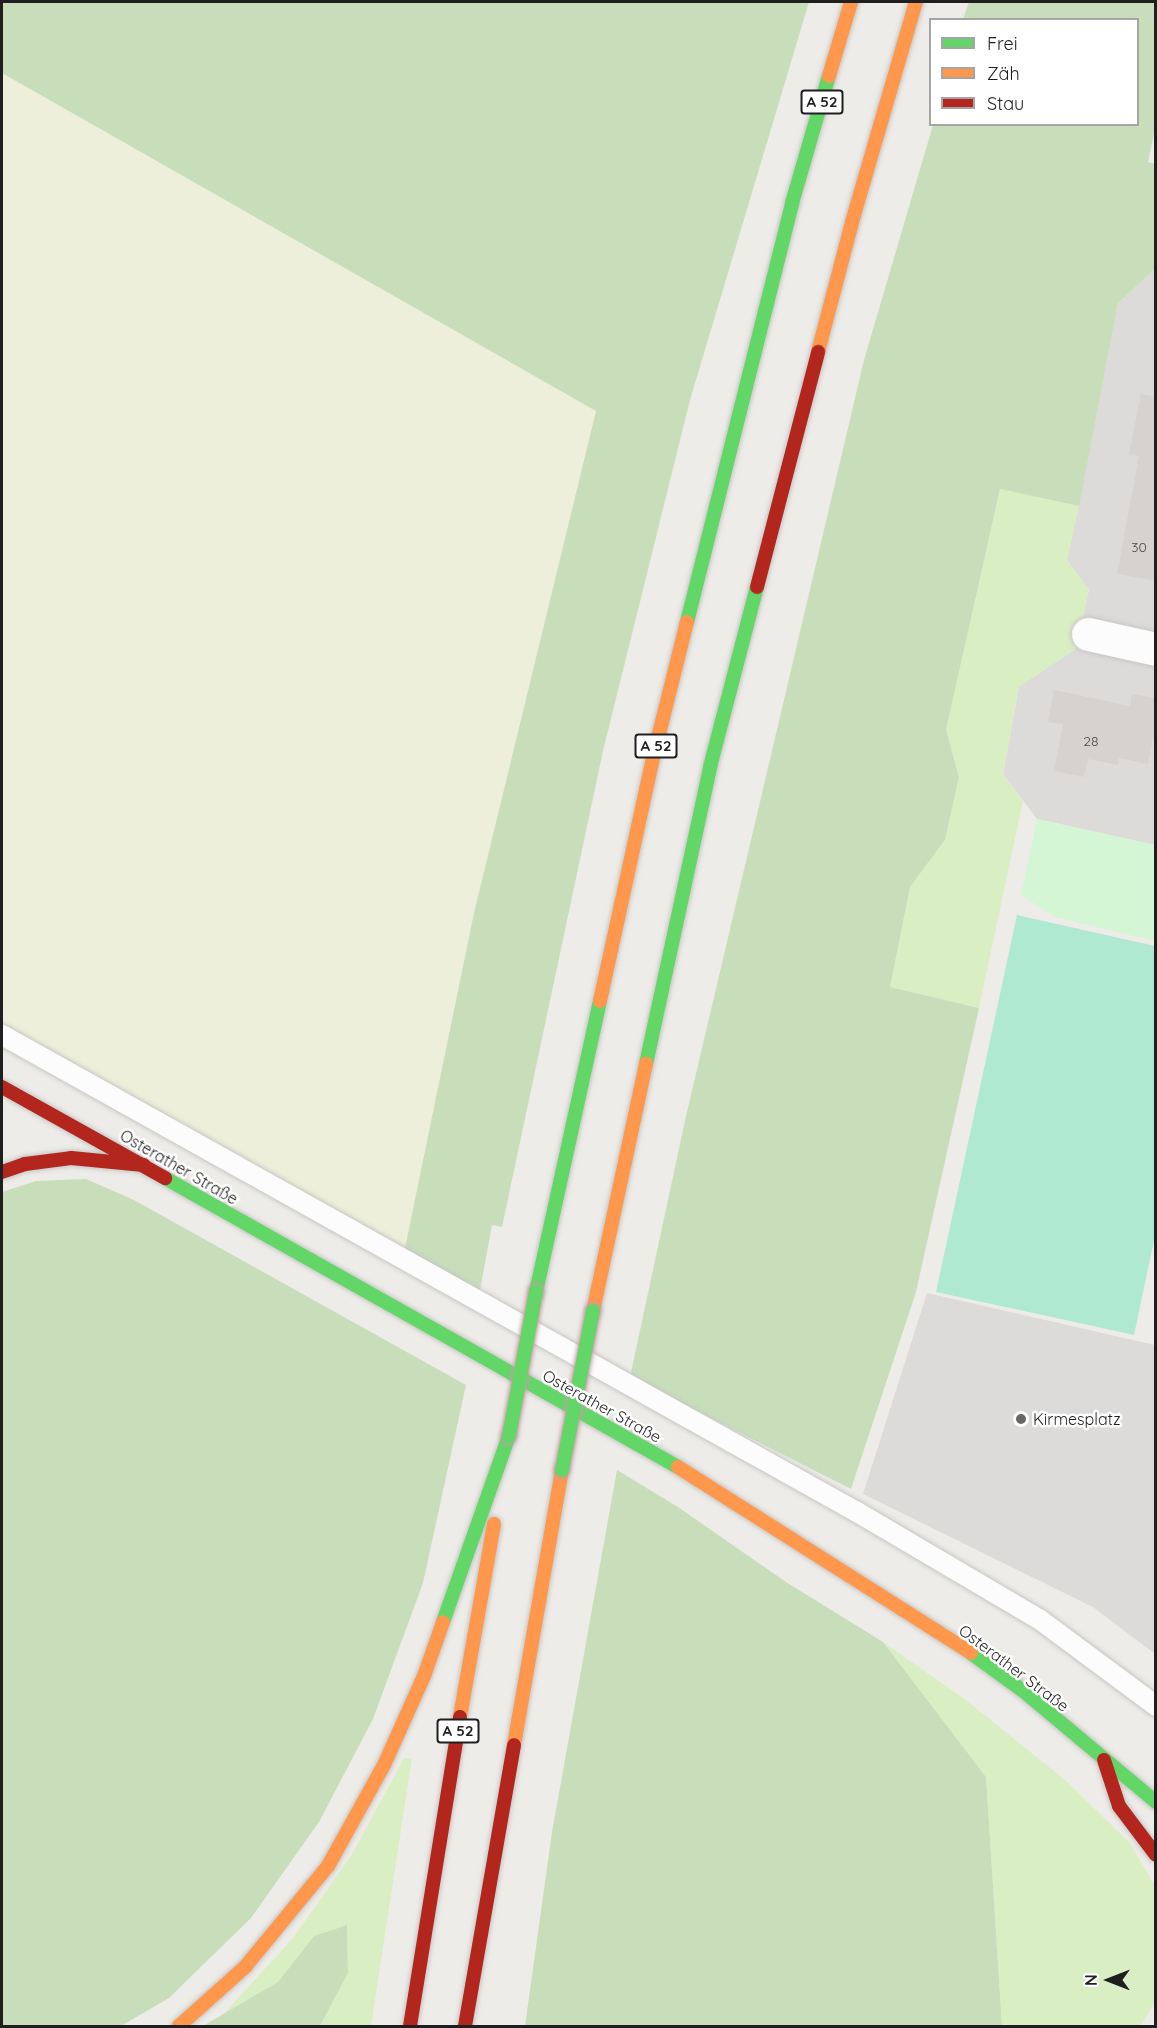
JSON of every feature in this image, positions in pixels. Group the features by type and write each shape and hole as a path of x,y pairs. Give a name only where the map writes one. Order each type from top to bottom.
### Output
{"main road":[{"name":"A 52","path":"410,2026 429,1899 536,1292 654,754 792,203 851,2"},
{"path":"465,2026 592,1311 710,768 852,222 916,2"},
{"name":"Osterather Straße","path":"2,1087 688,1473 972,1654 1022,1690 1155,1802"},
{"path":"2,1172 25,1164 71,1158 144,1165"},
{"path":"179,2026 245,1967 334,1856 384,1765 424,1676 509,1436"},
{"path":"1104,1760 1119,1806 1155,1855"},
{"path":"472,1978 477,2026"}],"street":[{"path":"1088,634 1155,649"}],"lane":[{"path":"2,1035 887,1530 1039,1618 1155,1706"}],"shaded area":[{"path":"1155,269 1155,845 1037,819 1003,774 1019,686 1074,650 1089,590 1067,560 1118,303"},
{"name":"Kirmesplatz","path":"927,1293 1155,1345 1155,1654 1093,1607 863,1494"}],"green space":[{"path":"2,2 809,2 690,400 603,751 502,1227 492,1225 479,1296 404,1253 474,913 596,411 2,73"},
{"path":"969,2 1155,2 1156,124 1148,162 1155,164 1155,269 1118,303 1079,506 1000,489 946,730 959,777 945,840 910,887 890,987 979,1008 916,1292 851,1489 630,1377 686,1116 864,360 933,126 1139,126 1139,18 963,18"},
{"path":"2,73 596,411 474,913 404,1253 2,1027"},
{"path":"1000,489 1079,506 1067,560 1089,590 1076,649 1019,687 1003,774 1023,801 979,1008 890,987 910,887 945,840 959,777 946,730"},
{"path":"1037,819 1155,845 1155,941 1055,917 1021,895"},
{"path":"1017,915 1155,946 1155,1236 1134,1335 936,1292"},
{"path":"86,1179 134,1200 466,1385 423,1583 373,1719 319,1822 251,1918 169,1998 121,2026 2,2026 2,1192 36,1181"},
{"path":"617,1470 678,1507 786,1582 883,1642 986,1777 1002,2026 525,2026 552,1832"},
{"path":"883,1642 966,1700 1065,1780 1130,1843 1155,1886 1155,2001 1141,2026 1002,2026 986,1777"},
{"path":"404,1758 412,1758 371,2026 320,2026 348,1973 347,1925 314,1936 278,1982 220,2018 293,1938 351,1856"},
{"path":"347,1925 348,1973 320,2026 203,2026 278,1982 314,1936"}],"building":[{"path":"1141,394 1156,397 1156,581 1117,574 1139,456 1129,454"},
{"path":"1054,690 1130,706 1132,694 1156,698 1156,740 1153,739 1148,764 1119,758 1118,765 1088,759 1084,777 1054,771 1063,724 1048,722"}],"traffic: fast":[{"path":"687,622 792,203 829,76"},
{"path":"646,1064 710,767 757,587"},
{"path":"536,1292 600,1001"},
{"path":"165,1178 678,1467"},
{"path":"509,1436 536,1292"},
{"path":"562,1470 593,1311"},
{"path":"443,1622 509,1436"},
{"path":"971,1653 1022,1690 1156,1802"}],"traffic: slow":[{"path":"829,76 851,2"},
{"path":"818,352 852,222 916,2"},
{"path":"600,1001 654,754 687,622"},
{"path":"593,1311 646,1064"},
{"path":"678,1467 971,1653"},
{"path":"514,1745 562,1470"},
{"path":"460,1717 494,1524"},
{"path":"179,2026 245,1967 328,1866 384,1765 424,1676 443,1622"}],"traffic: jam":[{"path":"757,587 818,352"},
{"path":"2,1087 165,1178"},
{"path":"2,1172 25,1164 71,1158 144,1165"},
{"path":"410,2026 460,1717"},
{"path":"465,2026 514,1745"},
{"path":"1104,1760 1119,1806 1156,1855"}],"place":[{"name":"Kirmesplatz","path":"1021,1419"}]}
